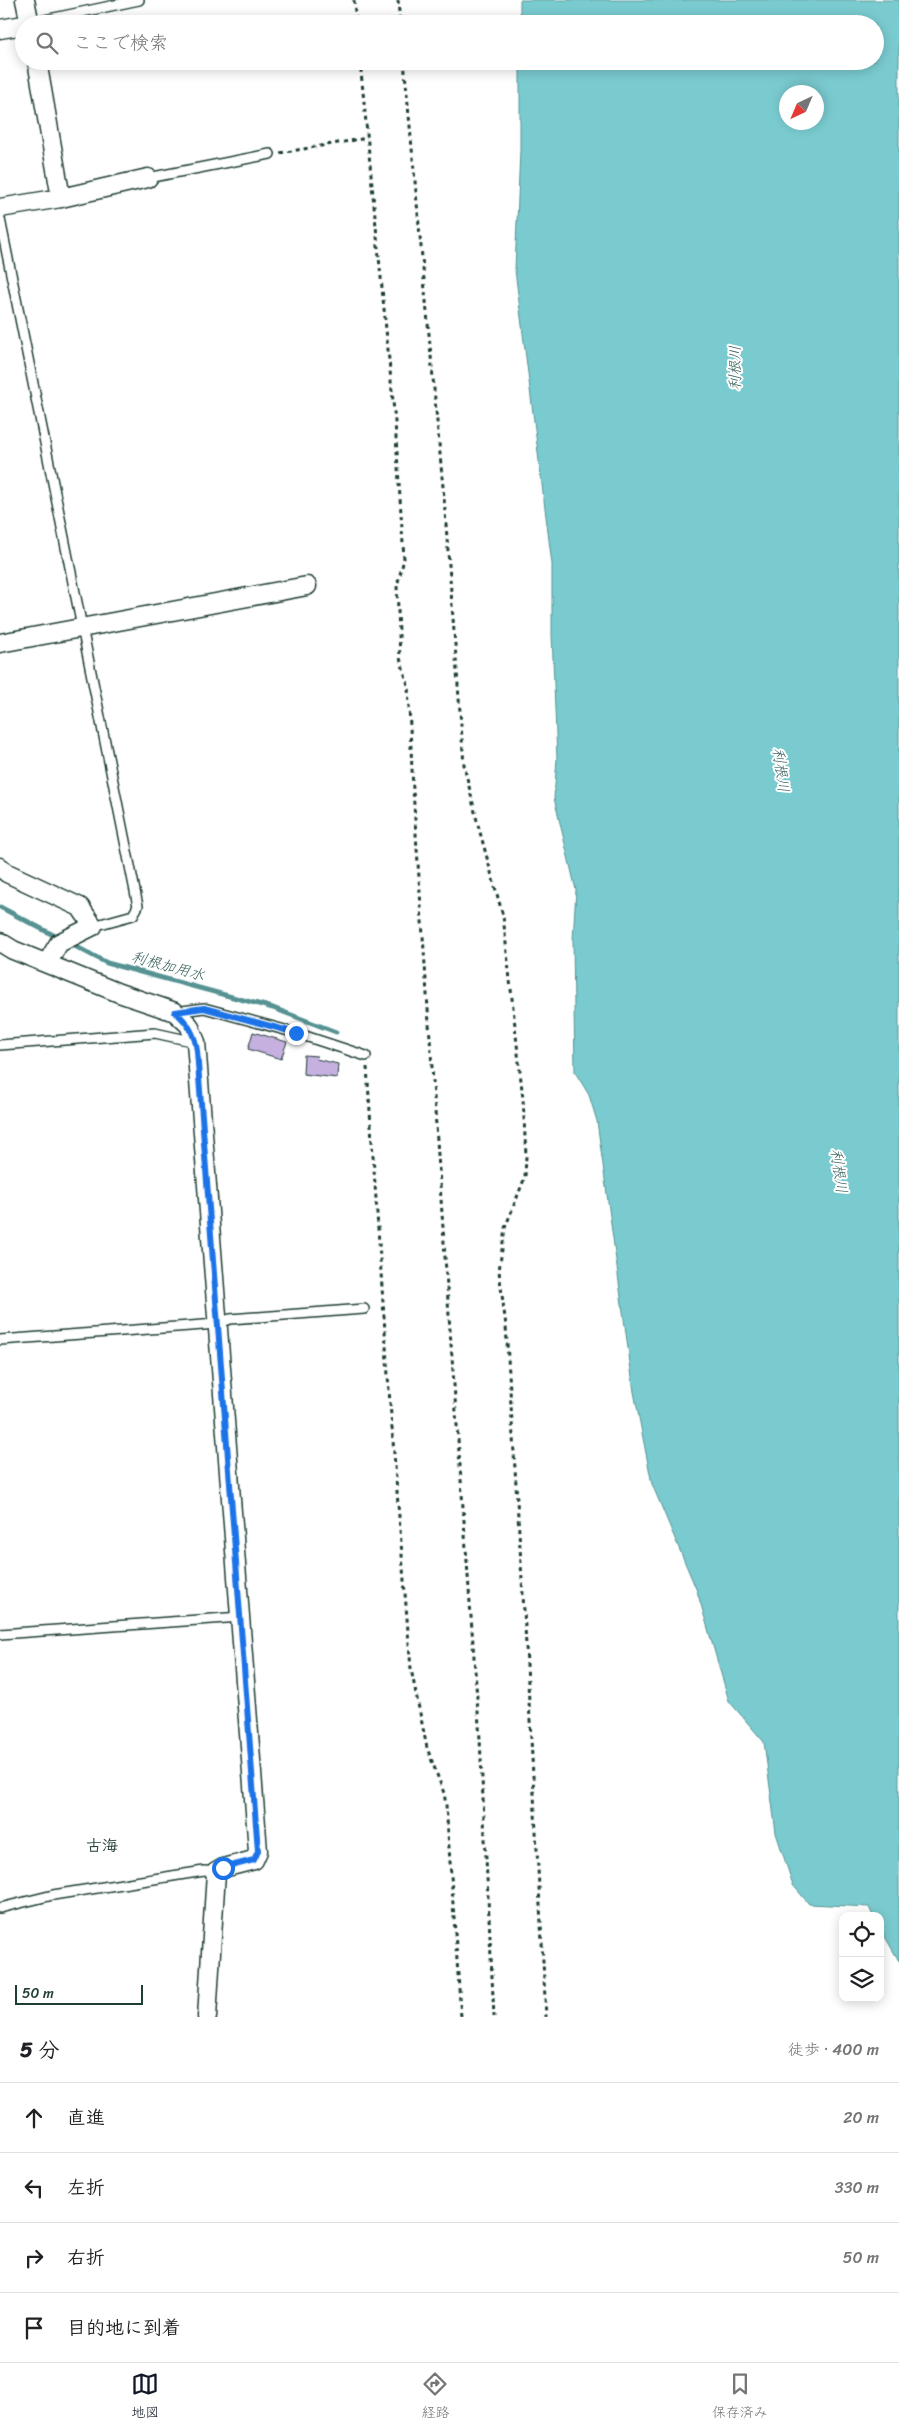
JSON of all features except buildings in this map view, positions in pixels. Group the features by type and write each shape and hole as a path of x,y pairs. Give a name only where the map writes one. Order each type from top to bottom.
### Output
{"street":[{"path":"25,0 28,15"},
{"path":"0,29 15,26"},
{"path":"39,70 62,198"},
{"path":"0,208 62,198 148,178"},
{"path":"0,643 307,586"},
{"path":"0,867 7,873 80,907 93,926 59,943 47,962"},
{"path":"0,942 13,950 47,962 119,993 175,1012 189,1025 196,1042 216,1324 241,1617 258,1851 254,1860 223,1868 216,1872 207,2017"}],"lane":[{"path":"70,15 138,0"},
{"path":"148,178 270,154"},
{"path":"0,219 138,906 133,915 93,926"},
{"path":"175,1012 204,1008 296,1033 366,1056"},
{"path":"0,1045 155,1033 196,1042"},
{"path":"0,1340 216,1324 230,1319 364,1309"},
{"path":"0,1634 241,1617"},
{"path":"0,1908 53,1895 204,1871 216,1872"}],"path":[{"path":"354,0 355,15"},
{"path":"398,0 399,15"},
{"path":"361,70 395,422 404,559 397,586 400,658 408,685 413,790 448,1310 480,1739 494,2017"},
{"path":"405,70 444,498 464,765 503,916 523,1099 526,1156 525,1177 505,1228 499,1271 506,1326 525,1627 546,2017"},
{"path":"270,154 368,138"},
{"path":"366,1056 389,1390 411,1669 427,1748 444,1793 446,1806 461,2017"}],"water":[{"name":"利根川","path":"520,0 899,0 899,1961 884,1935 884,1912 871,1912 869,1907 809,1904 793,1885 776,1833 764,1742 729,1701 697,1591 652,1484 634,1392 597,1121 589,1095 575,1072 573,940 576,890 554,798 557,759 552,634 552,564 515,270 520,150 520,70 884,70 884,15 520,15"}],"waterway":[{"name":"利根加用水","path":"0,907 59,938"},
{"name":"利根加用水","path":"69,943 107,963 273,1008 336,1032"}],"district":[{"name":"古海","path":"102,1845"}],"route":[{"path":"223,1868 254,1860 258,1851 241,1617 216,1324 197,1051 196,1042 189,1025 175,1012 204,1008 296,1033"}]}
